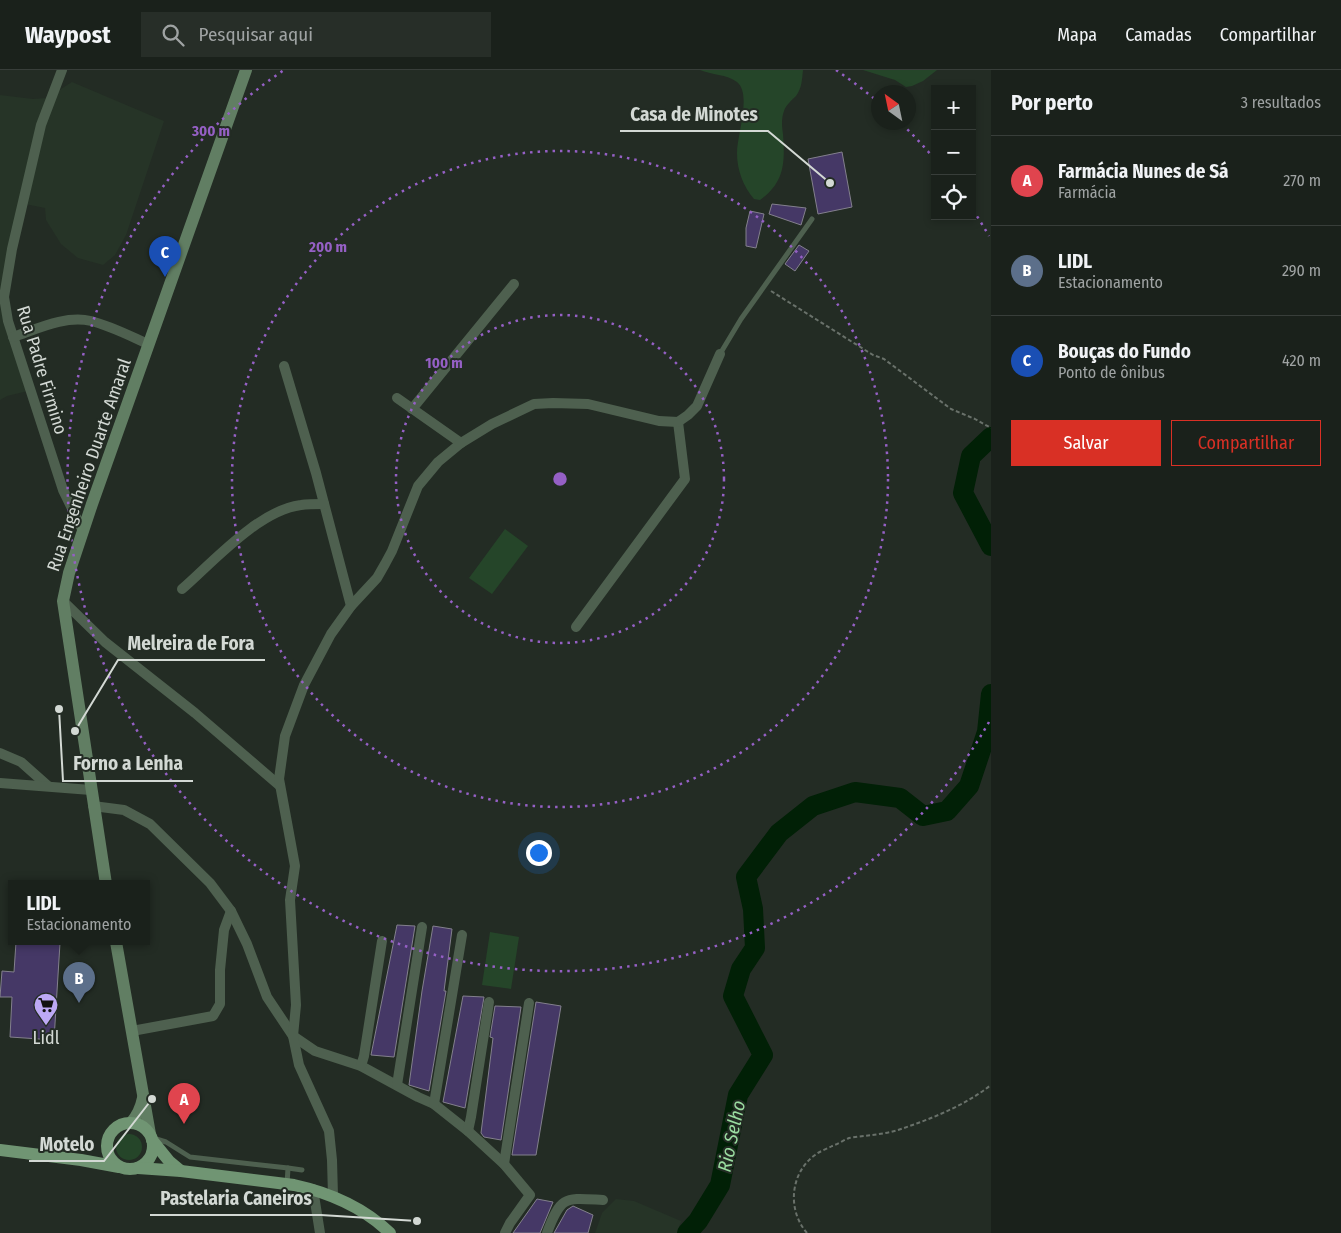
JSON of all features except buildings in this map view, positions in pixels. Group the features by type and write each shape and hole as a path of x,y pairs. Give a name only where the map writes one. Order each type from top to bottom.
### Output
{"main road":[{"name":"Rua Engenheiro Duarte Amaral","path":"105,880 62,601 83,531 246,70"},
{"path":"117,945 153,1148 145,1164 138,1168"},
{"path":"131,1123 141,1107 144,1095"},
{"path":"120,1167 112,1161 107,1152 106,1143 116,1127 131,1123 138,1124 151,1137 169,1161 182,1171"},
{"path":"81,1160 95,1153 106,1143"},
{"path":"0,1150 81,1160 128,1169 182,1171 287,1184 312,1189 344,1200 372,1216 390,1233"}],"street":[{"name":"Rua Padre Firmino","path":"62,70 41,125 12,249 4,297 8,321 63,490 83,531"},
{"path":"412,409 514,284"},
{"path":"13,337 58,322 79,320 91,321 148,344"},
{"path":"333,1196 332,1160 328,1131 299,1065 293,1036 296,1005 290,900 295,866 279,779 285,736 304,685 331,634 351,606 377,578 392,552 418,486 438,462 461,443 492,424 534,404 553,402 588,404 659,421 678,422 697,406 720,354"},
{"path":"284,366 351,606"},
{"path":"397,398 461,443"},
{"path":"576,627 685,479 678,422"},
{"path":"182,589 250,529 273,513 300,504 324,504"},
{"path":"62,601 104,642 195,713 280,786"},
{"path":"0,753 21,762 48,786"},
{"path":"0,782 91,790"},
{"path":"93,806 124,810 150,824 210,883 231,911 247,944 267,997 293,1036 315,1051 361,1066 434,1104 468,1131 504,1164 530,1195 505,1233"},
{"path":"132,1031 213,1016 220,1004 220,970 224,930 231,911"},
{"path":"397,1085 422,927"},
{"path":"434,1104 462,935"},
{"path":"361,1066 382,941"},
{"path":"468,1131 489,1002"},
{"path":"504,1164 529,1003"},
{"path":"312,1189 320,1233"},
{"path":"547,1233 555,1212 564,1201 571,1199 603,1200"}],"lane":[{"path":"720,354 741,319 812,219"},
{"path":"151,1137 166,1142 190,1157 302,1170"},
{"path":"287,1184 288,1168"}],"path":[{"path":"764,287 873,355 884,359 951,409 991,428"},
{"path":"807,1233 800,1225 793,1193 800,1172 814,1155 848,1139 897,1130 947,1111 978,1095 991,1085"}],"shaded area":[{"path":"72,82 164,121 126,235 115,255 103,265 78,258 61,244 46,220 45,208 25,204 6,291 28,391 7,396 0,400 0,95 33,99 47,98"},
{"path":"616,1199 634,1201 681,1221 677,1233 595,1233 602,1213"}],"green space":[{"path":"700,70 803,70 799,90 783,114 784,154 782,171 774,186 760,200 754,199 747,189 738,166 737,153 744,105 741,88 737,82 729,77"},
{"path":"863,70 937,70 914,85 903,85 895,80"},
{"path":"505,529 528,546 492,594 469,578"},
{"path":"490,932 519,937 511,989 482,985"},
{"path":"129,1134 138,1138 142,1147 138,1156 129,1160 120,1156 116,1147 120,1138"}],"waterway":[{"name":"Rio Selho","path":"991,437 971,456 963,493 991,546"},
{"name":"Rio Selho","path":"687,1233 698,1221 720,1185 738,1095 763,1055 733,996 741,969 755,948 753,909 746,877 779,833 813,806 855,792 900,798 923,816 947,811 969,786 987,732 991,694"}],"place":[{"name":"Casa de Minotes","path":"830,183"},
{"name":"Bouças do Fundo","path":"165,277"},
{"name":"Forno a Lenha","path":"59,709"},
{"name":"Melreira de Fora","path":"75,731"},
{"name":"LIDL","path":"79,1003"},
{"name":"Lidl","path":"46,1026"},
{"name":"Motelo","path":"152,1099"},
{"name":"Farmácia Nunes de Sá","path":"184,1124"},
{"name":"Pastelaria Caneiros","path":"417,1221"}]}
